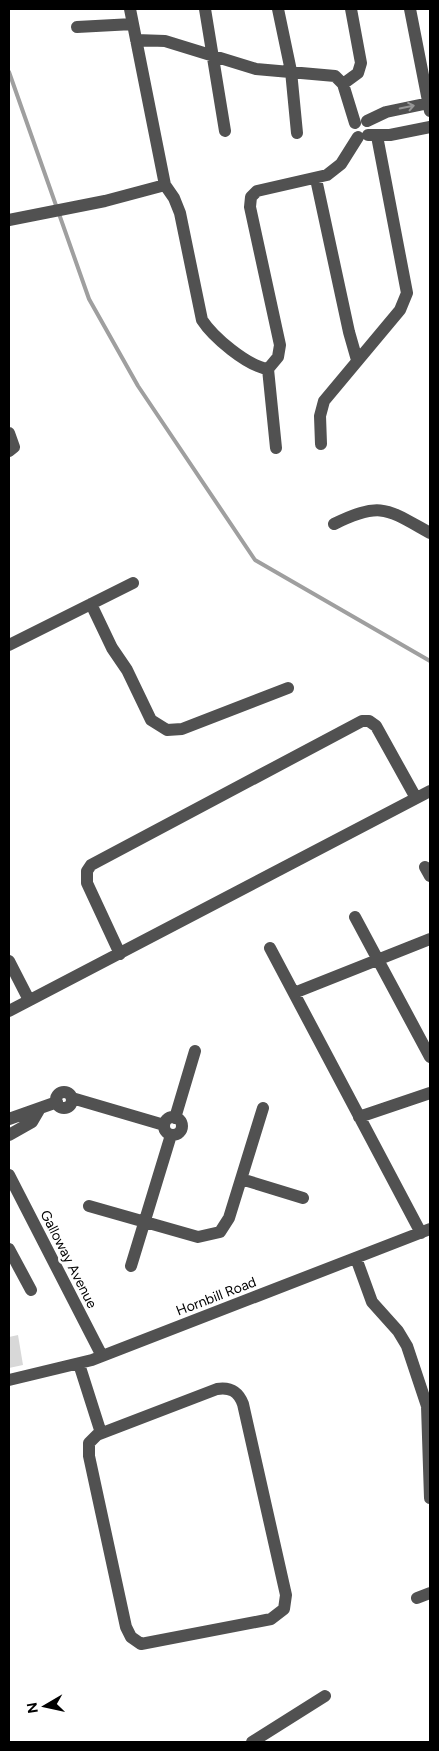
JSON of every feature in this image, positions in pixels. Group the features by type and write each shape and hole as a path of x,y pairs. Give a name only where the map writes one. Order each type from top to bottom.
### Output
{"street":[{"path":"130,9 165,185 174,198 180,213 202,320 212,334 242,357 258,367 268,369"},
{"path":"205,9 225,131"},
{"path":"278,9 291,71 297,133"},
{"path":"343,84 358,73 361,63 351,9"},
{"path":"410,9 427,75 429,107 386,112 361,122 353,131 368,136 430,127"},
{"path":"77,27 133,24"},
{"path":"136,40 165,41 256,69 335,76 343,84 361,122"},
{"path":"276,448 268,369 278,357 280,345 250,207 251,197 257,192 316,179 333,172 368,136"},
{"path":"321,444 321,408 331,391 400,310 408,293 368,136"},
{"path":"316,179 349,332 357,360"},
{"path":"9,220 105,201 165,185"},
{"path":"9,433 14,444 14,447 9,451"},
{"path":"334,524 362,511 385,509 430,533"},
{"path":"9,645 133,583"},
{"path":"91,604 112,648 127,670 151,720 166,730 182,729 288,688"},
{"path":"120,954 87,883 87,871 91,865 362,721 372,722 416,798"},
{"path":"9,1011 430,791"},
{"path":"355,917 430,1057"},
{"path":"294,993 430,939"},
{"path":"270,948 359,1118 426,1231"},
{"path":"9,961 29,1000"},
{"path":"131,1266 170,1126 195,1051"},
{"path":"9,1119 26,1111 38,1110 57,1102 60,1093 67,1092 72,1098 170,1126"},
{"path":"359,1118 430,1093"},
{"path":"89,1206 145,1220 198,1237 216,1234 223,1229 229,1218 263,1108"},
{"path":"9,1135 32,1122 38,1110"},
{"name":"Galloway Avenue","path":"9,1175 102,1356"},
{"path":"241,1179 303,1198"},
{"name":"Hornbill Road","path":"9,1380 79,1364 102,1356 426,1231"},
{"path":"9,1249 31,1290"},
{"path":"356,1258 372,1302 398,1332 406,1346 425,1399 429,1422 430,1498"},
{"path":"79,1364 101,1433"},
{"path":"229,1389 240,1396 282,1575 286,1604 281,1614 271,1619 145,1644 136,1642 130,1637 126,1627 89,1456 89,1443 101,1433 217,1390 229,1389"},
{"path":"417,1598 430,1593"},
{"path":"252,1742 325,1696"}],"shaded area":[{"path":"18,1335 23,1365 9,1368 9,1337"}],"waterway":[{"path":"9,72 89,299 138,386 255,560 430,661"}]}
